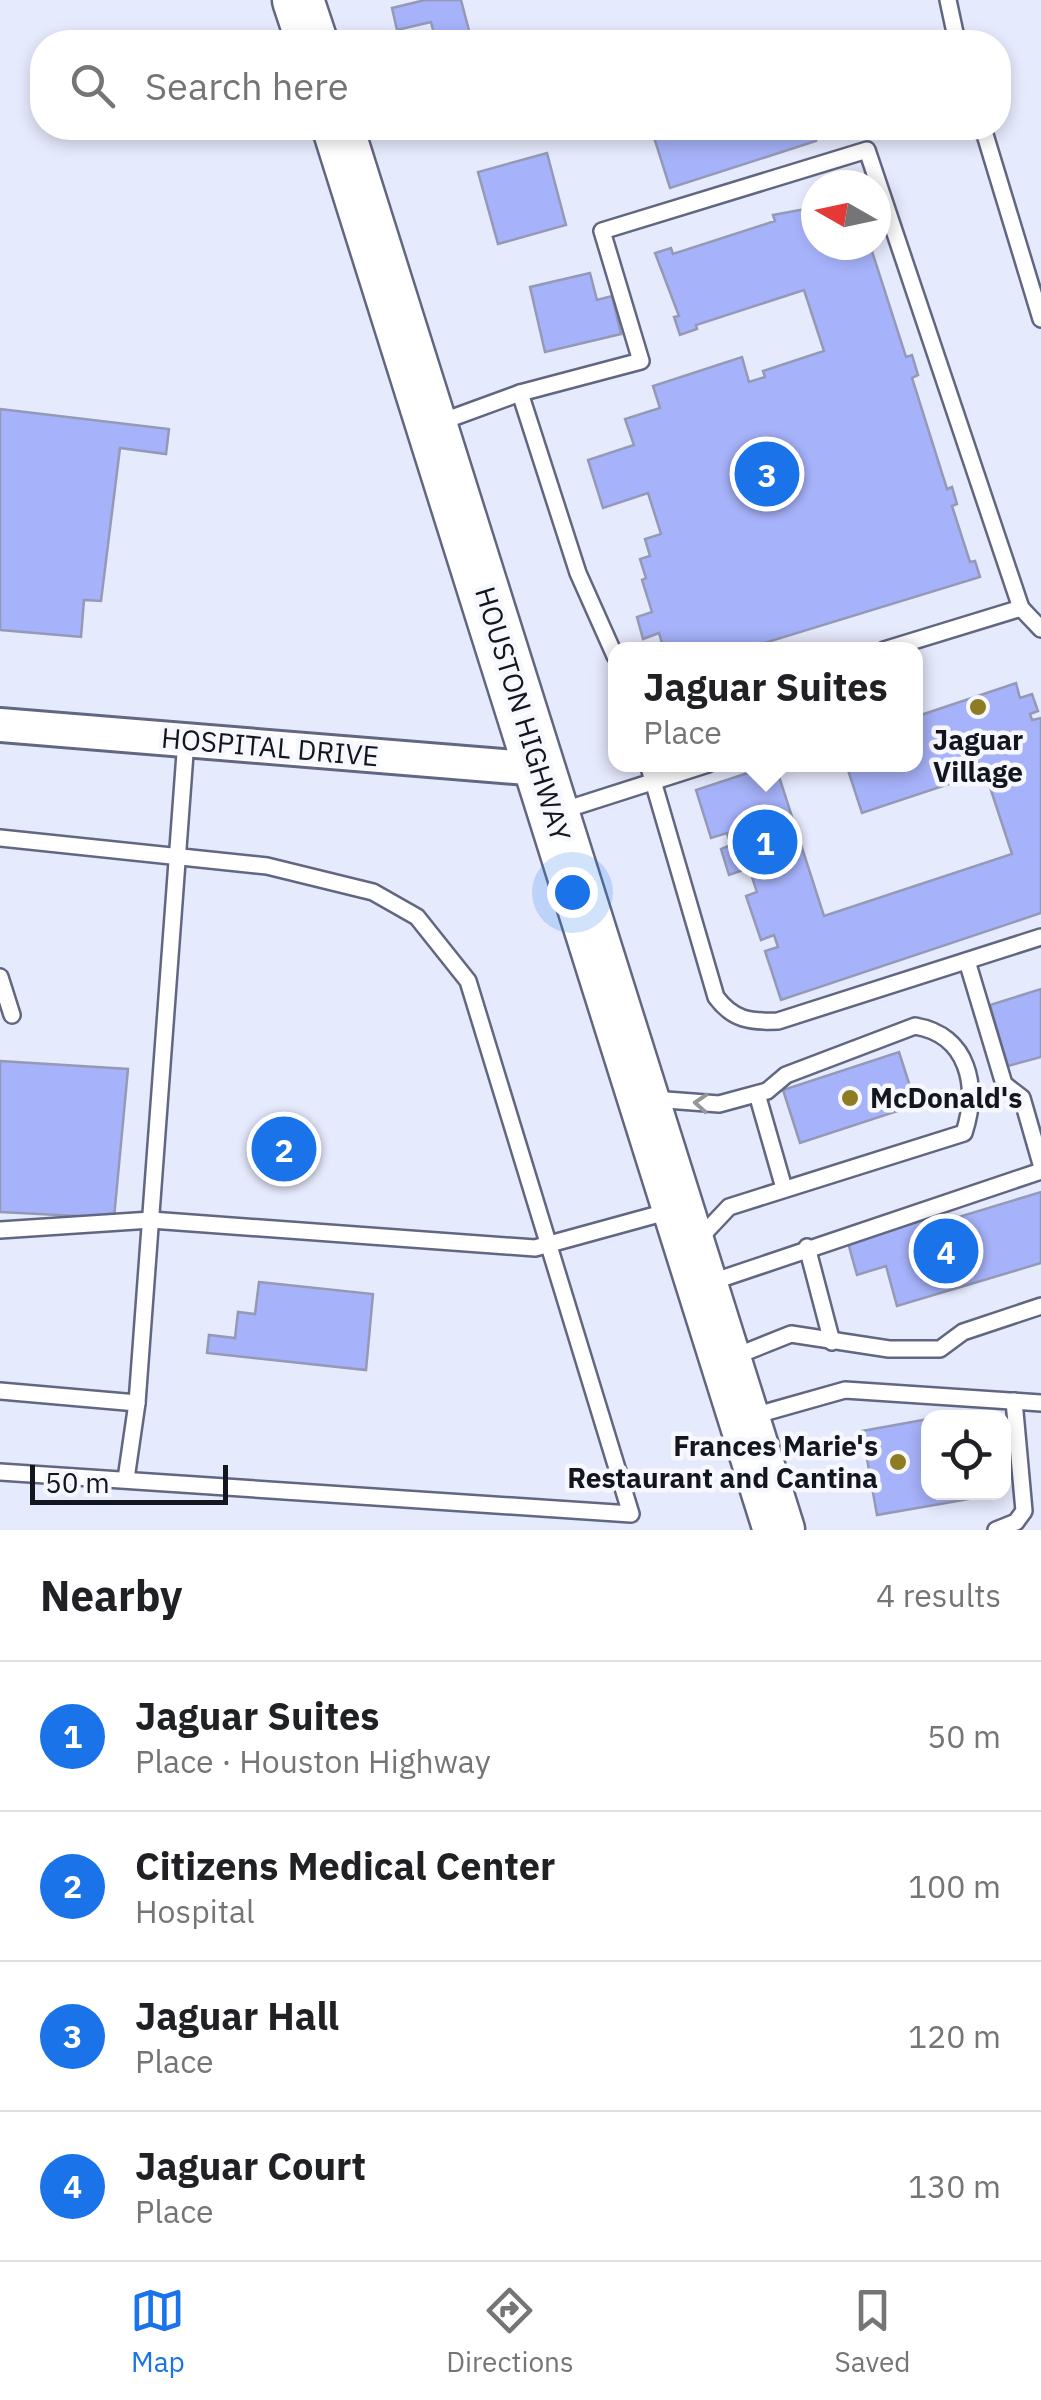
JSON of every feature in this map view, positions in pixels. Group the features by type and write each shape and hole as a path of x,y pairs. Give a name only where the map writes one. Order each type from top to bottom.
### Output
{"main road":[{"path":"298,0 308,30"},
{"name":"HOUSTON HIGHWAY","path":"342,140 779,1530"}],"street":[{"name":"HOSPITAL DRIVE","path":"0,725 186,740 547,791"}],"lane":[{"path":"948,0 954,30"},
{"path":"987,140 1041,319"},
{"path":"432,426 520,393 641,360 602,231 867,150 1020,608 1041,628"},
{"path":"520,393 578,572 609,642"},
{"path":"910,642 1020,608"},
{"path":"126,1480 137,1403 186,740"},
{"path":"650,772 716,997 727,1013 748,1022 778,1022 1041,937"},
{"path":"547,791 652,782 683,772"},
{"path":"0,838 267,866 374,892 417,917 468,981 631,1514 0,1472"},
{"path":"0,1230 150,1220 535,1248 551,1244 807,1247 1041,1167 1022,1098 1004,1084 967,960"},
{"path":"0,977 12,1015"},
{"path":"644,1099 719,1104 756,1094 786,1074 915,1026 938,1030 959,1050 974,1093 964,1133 729,1207 690,1247"},
{"path":"756,1094 784,1188"},
{"path":"807,1247 832,1342"},
{"path":"726,1360 791,1334 832,1342 940,1350 963,1332 1041,1306"},
{"path":"744,1419 845,1390 1041,1403"},
{"path":"0,1391 137,1403"},
{"path":"996,1530 1016,1522 1024,1511 1014,1401"}],"building":[{"path":"425,0 461,0 469,30 433,30 431,22 397,30 392,8"},
{"path":"655,140 816,140 816,141 670,188"},
{"path":"547,153 566,225 498,244 478,172"},
{"path":"801,210 801,260 875,260 906,357 912,355 918,375 912,378 947,489 952,487 957,504 952,506 970,562 975,561 980,577 768,642 662,642 659,633 643,639 637,617 652,612 640,559 650,556 645,539 661,534 648,493 603,508 588,460 634,445 625,419 660,408 653,386 742,357 749,382 765,377 763,371 824,351 804,290 696,325 697,329 680,335 674,317 679,316 655,253 671,248 673,254 775,221 773,215"},
{"path":"590,273 597,300 612,296 621,334 545,352 530,287"},
{"path":"0,409 169,429 166,454 120,448 101,601 84,600 81,637 0,630"},
{"path":"1016,683 1020,698 1032,694 1038,711 1030,714 1032,720 1041,718 1041,913 781,1000 765,951 778,947 774,935 761,940 746,896 757,892 749,868 729,875 721,849 731,845 727,833 711,838 696,790 751,772 778,772 824,916 1012,854 985,772 862,813 849,772 923,772 923,714"},
{"path":"1041,989 1041,1057 1008,1066 990,1005"},
{"name":"McDonald's","path":"899,1052 916,1105 800,1143 783,1090"},
{"path":"0,1061 128,1069 114,1218 0,1212"},
{"path":"1041,1192 1041,1263 897,1306 886,1266 857,1275 847,1239 923,1215 926,1227"},
{"path":"259,1282 373,1294 366,1370 207,1353 209,1335 235,1338 238,1312 255,1314"},
{"name":"Frances Marie's Restaurant and Cantina","path":"921,1420 921,1500 963,1500 877,1515 862,1431"}],"place":[{"name":"Jaguar Hall","path":"767,474"},
{"name":"Jaguar Village","path":"978,707"},
{"name":"Jaguar Suites","path":"765,842"},
{"name":"McDonald's","path":"850,1098"},
{"name":"Citizens Medical Center","path":"284,1149"},
{"name":"Jaguar Court","path":"946,1251"},
{"name":"Frances Marie's Restaurant and Cantina","path":"898,1462"}]}
